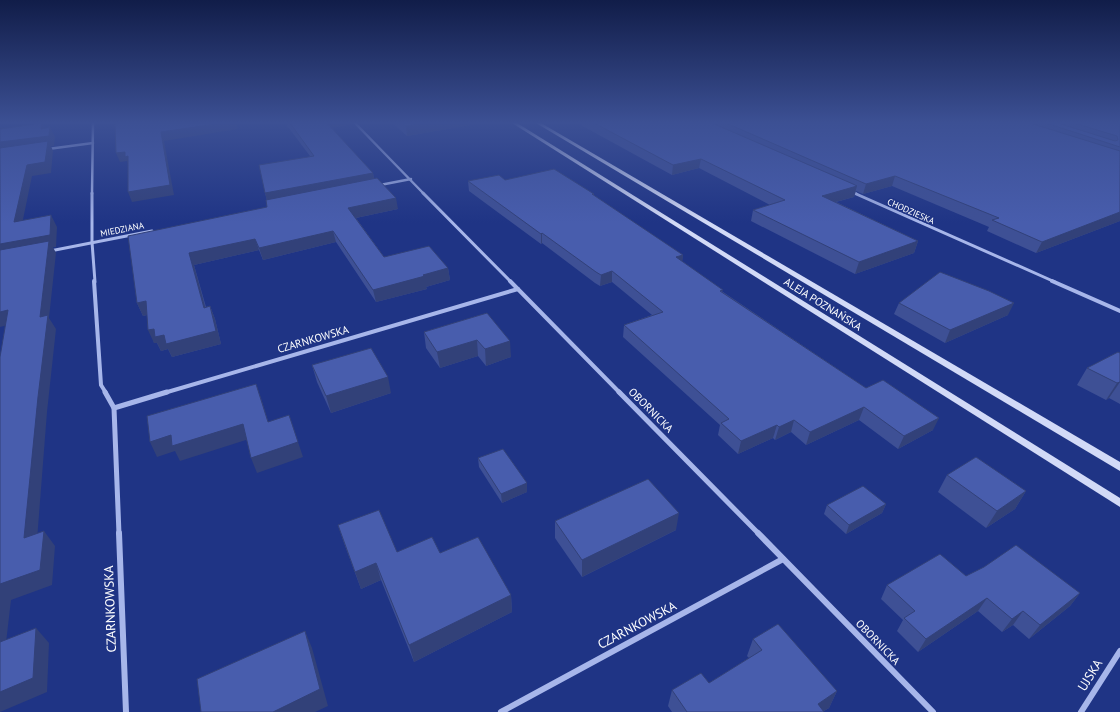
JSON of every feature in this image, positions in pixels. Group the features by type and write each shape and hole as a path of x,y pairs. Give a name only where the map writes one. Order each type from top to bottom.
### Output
{"main road":[{"name":"ALEJA POZNAŃSKA","path":"567,156 1120,502"},
{"name":"ALEJA POZNAŃSKA","path":"594,156 1120,467"}],"street":[{"name":"CZARNKOWSKA","path":"93,156 92,242 102,385 114,408 126,712"},
{"name":"OBORNICKA","path":"388,156 784,559 932,712"},
{"path":"372,187 411,179"},
{"name":"CHODZIESKA","path":"847,190 1120,311"},
{"name":"MIEDZIANA","path":"46,252 154,230"},
{"name":"CZARNKOWSKA","path":"114,408 518,290"},
{"name":"CZARNKOWSKA","path":"501,712 784,559"},
{"name":"UJSKA","path":"1081,712 1120,650"}],"building":[{"path":"0,156 46,156 45,162 27,165 14,222 51,215 50,235 0,244"},
{"path":"128,156 165,156 170,185 128,192"},
{"path":"313,156 358,156 373,173 265,193 259,165"},
{"path":"656,156 788,156 857,186 822,196 918,241 859,262 753,210 785,200 701,159 673,165"},
{"path":"802,156 1120,156 1120,212 1042,242 992,220 999,218 895,176 866,184"},
{"path":"554,169 594,194 592,194 683,255 676,257 723,290 720,291 866,388 883,380 939,418 904,436 864,407 810,432 794,420 779,427 777,425 741,441 721,423 729,419 624,325 663,312 612,271 601,275 596,272 468,181 499,175 505,180"},
{"path":"377,178 396,198 348,208 384,257 429,246 448,268 423,275 425,276 373,290 333,231 259,248 255,239 189,253 204,308 210,306 216,331 166,344 164,335 155,337 154,329 148,330 146,301 137,303 128,236 267,207 266,200"},
{"path":"49,241 40,317 48,315 24,538 44,531 40,570 0,584 0,357 8,310 0,312 0,250"},
{"path":"940,272 989,291 1014,303 950,330 899,303"},
{"path":"487,313 510,341 485,349 477,340 437,352 424,332"},
{"path":"371,348 388,377 326,396 312,365"},
{"path":"1118,352 1120,353 1120,382 1117,383 1087,368"},
{"path":"256,384 268,422 289,415 298,442 251,458 243,424 172,446 171,435 150,442 147,416"},
{"path":"503,449 527,483 501,494 478,458"},
{"path":"976,457 1026,491 997,511 947,475"},
{"path":"648,479 679,513 582,560 555,521"},
{"path":"863,486 886,504 849,525 827,505"},
{"path":"379,510 397,552 432,537 440,553 478,537 511,595 409,645 376,563 355,572 338,525"},
{"path":"1016,545 1080,593 1040,625 1023,611 1012,619 987,598 926,639 904,618 915,611 887,585 940,554 966,576 984,567"},
{"path":"778,624 837,691 818,704 824,712 687,712 672,690 701,673 709,683 762,650 753,639"},
{"path":"36,628 33,678 0,692 0,642"},
{"path":"305,631 320,689 273,712 201,712 197,679"}]}
